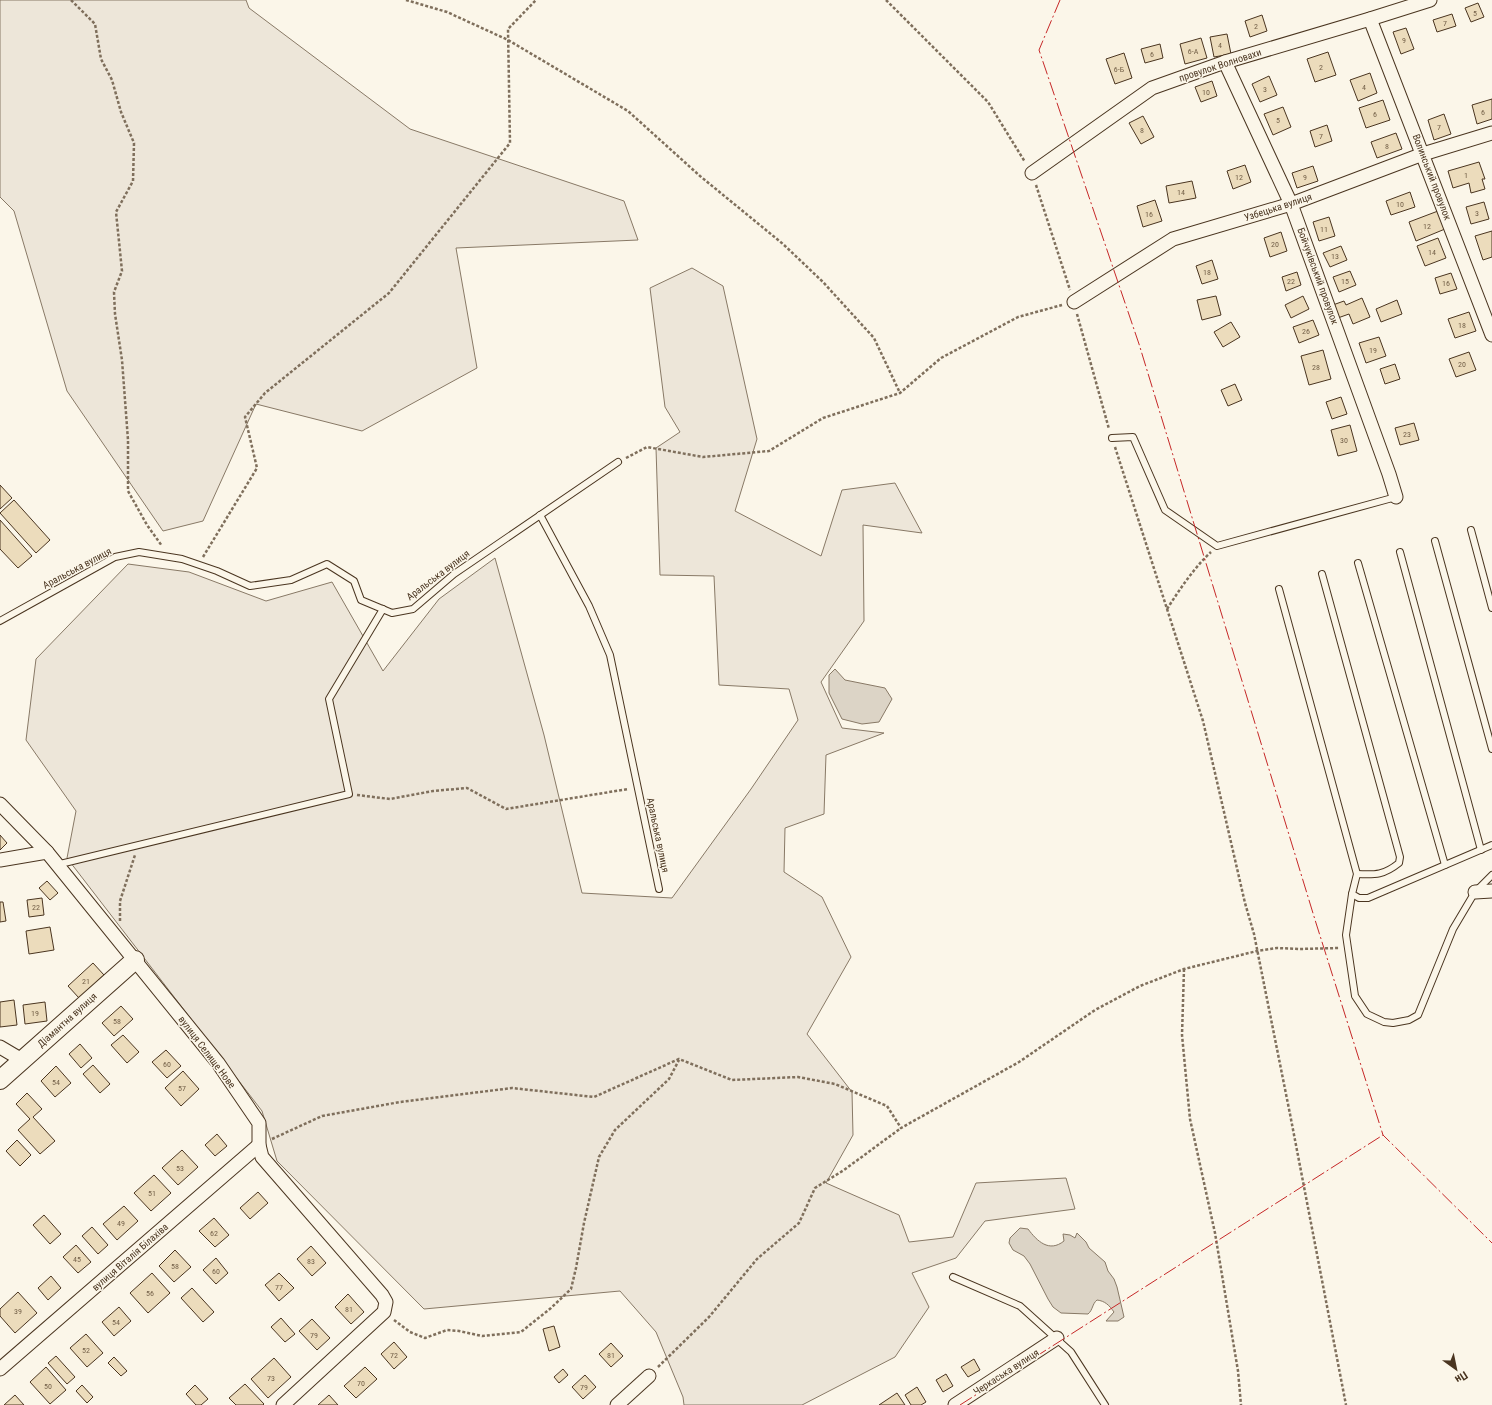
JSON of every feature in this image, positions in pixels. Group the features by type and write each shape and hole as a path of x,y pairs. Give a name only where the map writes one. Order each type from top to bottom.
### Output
{"street":[{"name":"провулок Волновахи","path":"1032,173 1152,88 1225,62 1430,0"},
{"name":"Волинський провулок","path":"1370,19 1492,335"},
{"name":"Бойчуківський провулок","path":"1225,62 1291,204 1396,496"},
{"name":"Узбецька вулиця","path":"1074,302 1174,239 1291,204 1423,154 1492,132"},
{"name":"вулиця Селище Нове","path":"0,804 46,852 218,1063 259,1124 259,1145 262,1157 382,1295 386,1302 384,1312"},
{"path":"0,860 46,852"},
{"path":"1475,892 1492,890"},
{"name":"Діамантна вулиця","path":"0,1080 135,960"},
{"path":"0,1046 22,1060"},
{"name":"вулиця Віталія Білахіва","path":"0,1369 259,1145"},
{"path":"283,1405 384,1312"},
{"name":"Черкаська вулиця","path":"955,1405 1057,1338"},
{"path":"617,1405 649,1376"}],"lane":[{"path":"1112,438 1133,437 1165,510 1217,546 1396,496"},
{"name":"Аральська вулиця","path":"0,622 115,557 139,552 170,557 198,565 217,571 250,586 291,580 327,564 354,581 361,600 392,612 413,609 454,574 618,462"},
{"name":"Аральська вулиця","path":"540,515 589,606 610,655 659,889"},
{"path":"1471,530 1492,608"},
{"path":"1435,541 1492,749"},
{"path":"1400,552 1480,850"},
{"path":"1358,563 1445,865"},
{"path":"1322,574 1400,857 1399,863 1393,868 1377,875 1357,874"},
{"path":"1279,589 1357,874 1352,894 1346,935 1355,996 1367,1014 1384,1022 1393,1023 1409,1020 1418,1014 1454,930 1475,892 1492,875"},
{"path":"56,865 349,794 329,699 383,609"},
{"path":"1352,894 1359,898 1368,898 1492,845"},
{"path":"953,1277 1020,1306 1071,1352 1106,1405"}],"path":[{"path":"71,0 95,24 101,59 112,80 134,143 133,181 116,212 122,271 114,292 115,314 122,360 128,440 128,491 147,525 170,557"},
{"path":"406,0 447,12 508,40 628,111 700,176 783,244 823,282 874,338 900,393"},
{"path":"198,565 257,468 245,417 265,393 389,293 510,143 508,29 536,0"},
{"path":"886,0 988,102 1032,173 1074,302 1112,438 1203,720 1245,903 1254,934 1292,1122 1346,1405"},
{"path":"618,462 647,447 703,457 769,451 823,418 900,393 941,358 1018,317 1074,302"},
{"path":"1167,609 1199,563 1217,546"},
{"path":"349,794 390,799 433,791 467,788 506,809 638,788"},
{"path":"120,942 120,901 138,845"},
{"path":"649,1376 709,1317 757,1259 799,1223 815,1188 844,1170 901,1128 1018,1062 1095,1010 1140,986 1184,969 1257,951 1277,948 1347,948"},
{"path":"1184,969 1182,1035 1190,1119 1215,1232 1238,1371 1241,1405"},
{"path":"259,1145 322,1116 400,1102 512,1088 594,1097 679,1059 732,1080 798,1077 835,1084 887,1106 901,1128"},
{"path":"384,1312 410,1332 425,1338 447,1330 459,1330 482,1336 521,1332 551,1308 572,1289 584,1223 599,1157 615,1130 669,1080 679,1059"}],"shaded area":[{"path":"0,0 246,0 249,8 410,129 624,201 638,240 456,248 477,368 362,431 256,404 203,521 163,531 67,391 14,211 0,197"},
{"path":"692,268 723,286 757,439 735,511 821,556 842,490 895,483 922,533 863,525 864,621 821,682 842,728 884,733 826,755 824,814 785,828 784,872 822,897 851,957 807,1034 852,1092 853,1135 826,1183 899,1215 909,1242 953,1237 976,1183 1066,1178 1075,1209 985,1221 956,1258 912,1273 929,1307 895,1357 802,1405 684,1405 683,1397 656,1332 620,1291 424,1309 277,1161 262,1111 67,858 76,811 26,740 36,659 128,564 189,572 266,601 332,582 383,671 439,599 495,558 544,735 582,893 672,898 751,789 798,720 789,689 719,685 714,576 660,575 656,448 680,432 665,407 650,288"},
{"path":"835,669 845,680 885,688 892,699 879,722 862,724 842,719 829,693 829,675"},
{"path":"1020,1228 1028,1229 1035,1238 1048,1246 1053,1246 1064,1241 1063,1234 1070,1235 1075,1238 1077,1233 1086,1242 1089,1248 1105,1262 1117,1287 1124,1317 1118,1321 1106,1321 1114,1312 1107,1304 1097,1300 1088,1314 1061,1313 1053,1307 1030,1264 1024,1256 1013,1250 1009,1243 1010,1238"}],"building":[{"path":"1478,3 1484,17 1471,22 1465,8"},
{"path":"1452,14 1456,26 1437,32 1433,20"},
{"path":"1262,15 1267,31 1250,37 1245,21"},
{"path":"1406,28 1414,49 1401,54 1393,32"},
{"path":"1227,34 1231,54 1214,57 1210,37"},
{"path":"1201,38 1207,58 1185,64 1180,44"},
{"path":"1160,44 1163,58 1145,63 1141,49"},
{"path":"1328,52 1336,75 1315,82 1307,59"},
{"path":"1124,53 1132,78 1115,84 1106,59"},
{"path":"1370,73 1377,93 1358,101 1350,80"},
{"path":"1269,76 1277,95 1260,102 1252,84"},
{"path":"1212,81 1217,96 1201,102 1195,87"},
{"path":"1492,99 1492,119 1477,124 1472,105"},
{"path":"1383,100 1390,120 1366,128 1359,108"},
{"path":"1283,107 1291,127 1273,135 1264,114"},
{"path":"1444,114 1451,134 1434,140 1428,120"},
{"path":"1143,116 1154,137 1141,144 1129,123"},
{"path":"1327,125 1332,141 1315,147 1310,131"},
{"path":"1396,133 1402,149 1377,158 1371,142"},
{"path":"1479,162 1485,179 1482,179 1485,189 1471,193 1469,183 1453,188 1448,171"},
{"path":"1245,165 1251,182 1233,189 1227,171"},
{"path":"1313,166 1318,181 1297,188 1292,173"},
{"path":"1192,181 1196,198 1169,203 1166,186"},
{"path":"1410,192 1415,207 1391,215 1386,201"},
{"path":"1155,200 1162,221 1143,227 1137,206"},
{"path":"1484,202 1489,219 1471,224 1466,207"},
{"path":"1438,211 1445,229 1416,241 1409,222"},
{"path":"1329,217 1335,236 1319,241 1313,222"},
{"path":"1492,231 1492,257 1483,260 1475,236"},
{"path":"1281,232 1287,251 1270,257 1264,238"},
{"path":"1438,238 1446,258 1425,266 1417,246"},
{"path":"1341,246 1347,260 1330,267 1323,253"},
{"path":"1212,260 1218,279 1202,284 1196,266"},
{"path":"1350,271 1356,285 1339,292 1333,277"},
{"path":"1297,272 1301,285 1286,291 1282,277"},
{"path":"1451,273 1457,289 1440,294 1435,278"},
{"path":"1216,296 1221,315 1202,320 1197,300"},
{"path":"1303,296 1309,309 1291,318 1285,305"},
{"path":"1362,298 1370,317 1353,324 1349,314 1335,319 1330,306 1344,301 1346,305"},
{"path":"1397,300 1402,314 1381,322 1376,309"},
{"path":"1469,312 1476,331 1455,338 1448,319"},
{"path":"1313,320 1319,335 1299,343 1293,327"},
{"path":"1231,322 1240,337 1223,347 1214,332"},
{"path":"1379,337 1386,356 1366,363 1359,343"},
{"path":"1323,350 1331,379 1309,385 1301,356"},
{"path":"1469,352 1476,370 1456,377 1449,359"},
{"path":"1395,364 1400,379 1385,384 1380,369"},
{"path":"1235,384 1242,400 1228,406 1221,390"},
{"path":"1341,397 1347,414 1332,419 1326,402"},
{"path":"1414,423 1419,440 1400,445 1395,428"},
{"path":"1350,425 1357,451 1338,456 1331,430"},
{"path":"0,485 12,498 0,509"},
{"path":"14,500 50,540 36,553 0,513"},
{"path":"0,520 32,556 18,568 0,549"},
{"path":"0,835 7,843 0,850"},
{"path":"47,881 58,893 50,900 39,888"},
{"path":"42,898 44,915 29,917 27,900"},
{"path":"0,902 3,902 6,921 0,922"},
{"path":"50,927 54,950 29,954 26,931"},
{"path":"93,963 104,975 79,998 68,986"},
{"path":"14,1000 17,1025 0,1027 0,1002"},
{"path":"45,1002 47,1021 25,1024 23,1005"},
{"path":"121,1006 133,1019 114,1036 102,1023"},
{"path":"123,1035 139,1052 127,1063 111,1045"},
{"path":"80,1044 92,1058 81,1068 69,1054"},
{"path":"166,1050 181,1066 167,1078 152,1062"},
{"path":"93,1065 110,1084 100,1093 83,1074"},
{"path":"56,1066 71,1083 55,1097 41,1081"},
{"path":"183,1071 199,1089 181,1106 165,1088"},
{"path":"27,1093 42,1109 33,1117 55,1141 40,1154 18,1130 30,1119 16,1104"},
{"path":"217,1134 227,1146 215,1156 205,1145"},
{"path":"17,1140 31,1155 20,1166 6,1151"},
{"path":"182,1150 198,1167 178,1185 162,1168"},
{"path":"154,1175 171,1193 151,1211 134,1193"},
{"path":"258,1192 268,1203 250,1219 240,1208"},
{"path":"124,1206 138,1221 117,1240 103,1224"},
{"path":"44,1215 61,1234 50,1244 33,1225"},
{"path":"214,1218 229,1235 215,1247 199,1231"},
{"path":"92,1227 108,1245 98,1254 82,1236"},
{"path":"76,1245 91,1262 78,1273 63,1257"},
{"path":"311,1246 326,1263 312,1276 297,1259"},
{"path":"175,1250 191,1267 174,1282 159,1266"},
{"path":"216,1258 228,1273 216,1284 203,1270"},
{"path":"152,1273 170,1293 148,1313 130,1293"},
{"path":"279,1273 294,1288 279,1301 265,1285"},
{"path":"51,1276 61,1288 48,1300 38,1288"},
{"path":"192,1288 214,1312 203,1322 181,1298"},
{"path":"18,1292 37,1313 15,1333 0,1316 0,1309"},
{"path":"348,1294 364,1312 351,1324 335,1307"},
{"path":"119,1307 131,1321 114,1336 102,1322"},
{"path":"281,1318 295,1334 285,1342 271,1327"},
{"path":"312,1319 330,1338 317,1350 299,1331"},
{"path":"554,1326 560,1347 549,1351 543,1329"},
{"path":"86,1334 103,1353 87,1367 70,1348"},
{"path":"394,1342 407,1357 394,1369 381,1354"},
{"path":"611,1343 623,1356 611,1367 599,1354"},
{"path":"56,1356 75,1377 67,1384 48,1363"},
{"path":"114,1357 127,1371 121,1376 108,1363"},
{"path":"274,1358 291,1377 268,1398 251,1379"},
{"path":"974,1359 980,1370 968,1377 961,1367"},
{"path":"46,1367 66,1390 50,1404 30,1382"},
{"path":"365,1367 377,1379 356,1398 344,1386"},
{"path":"563,1369 568,1375 559,1383 554,1377"},
{"path":"946,1374 953,1386 943,1392 936,1380"},
{"path":"585,1375 596,1387 583,1399 572,1387"},
{"path":"245,1384 264,1404 263,1405 236,1405 229,1398"},
{"path":"82,1385 93,1397 87,1403 76,1391"},
{"path":"195,1385 208,1399 201,1405 196,1405 186,1394"},
{"path":"917,1387 926,1402 921,1405 911,1405 905,1395"},
{"path":"897,1393 905,1405 879,1405"},
{"path":"15,1395 24,1405 4,1405"},
{"path":"329,1395 338,1405 318,1405"}],"power":[{"path":"1060,0 1039,50 1139,344 1316,923 1383,1135 1492,1243"},
{"path":"960,1405 1383,1135"}]}
